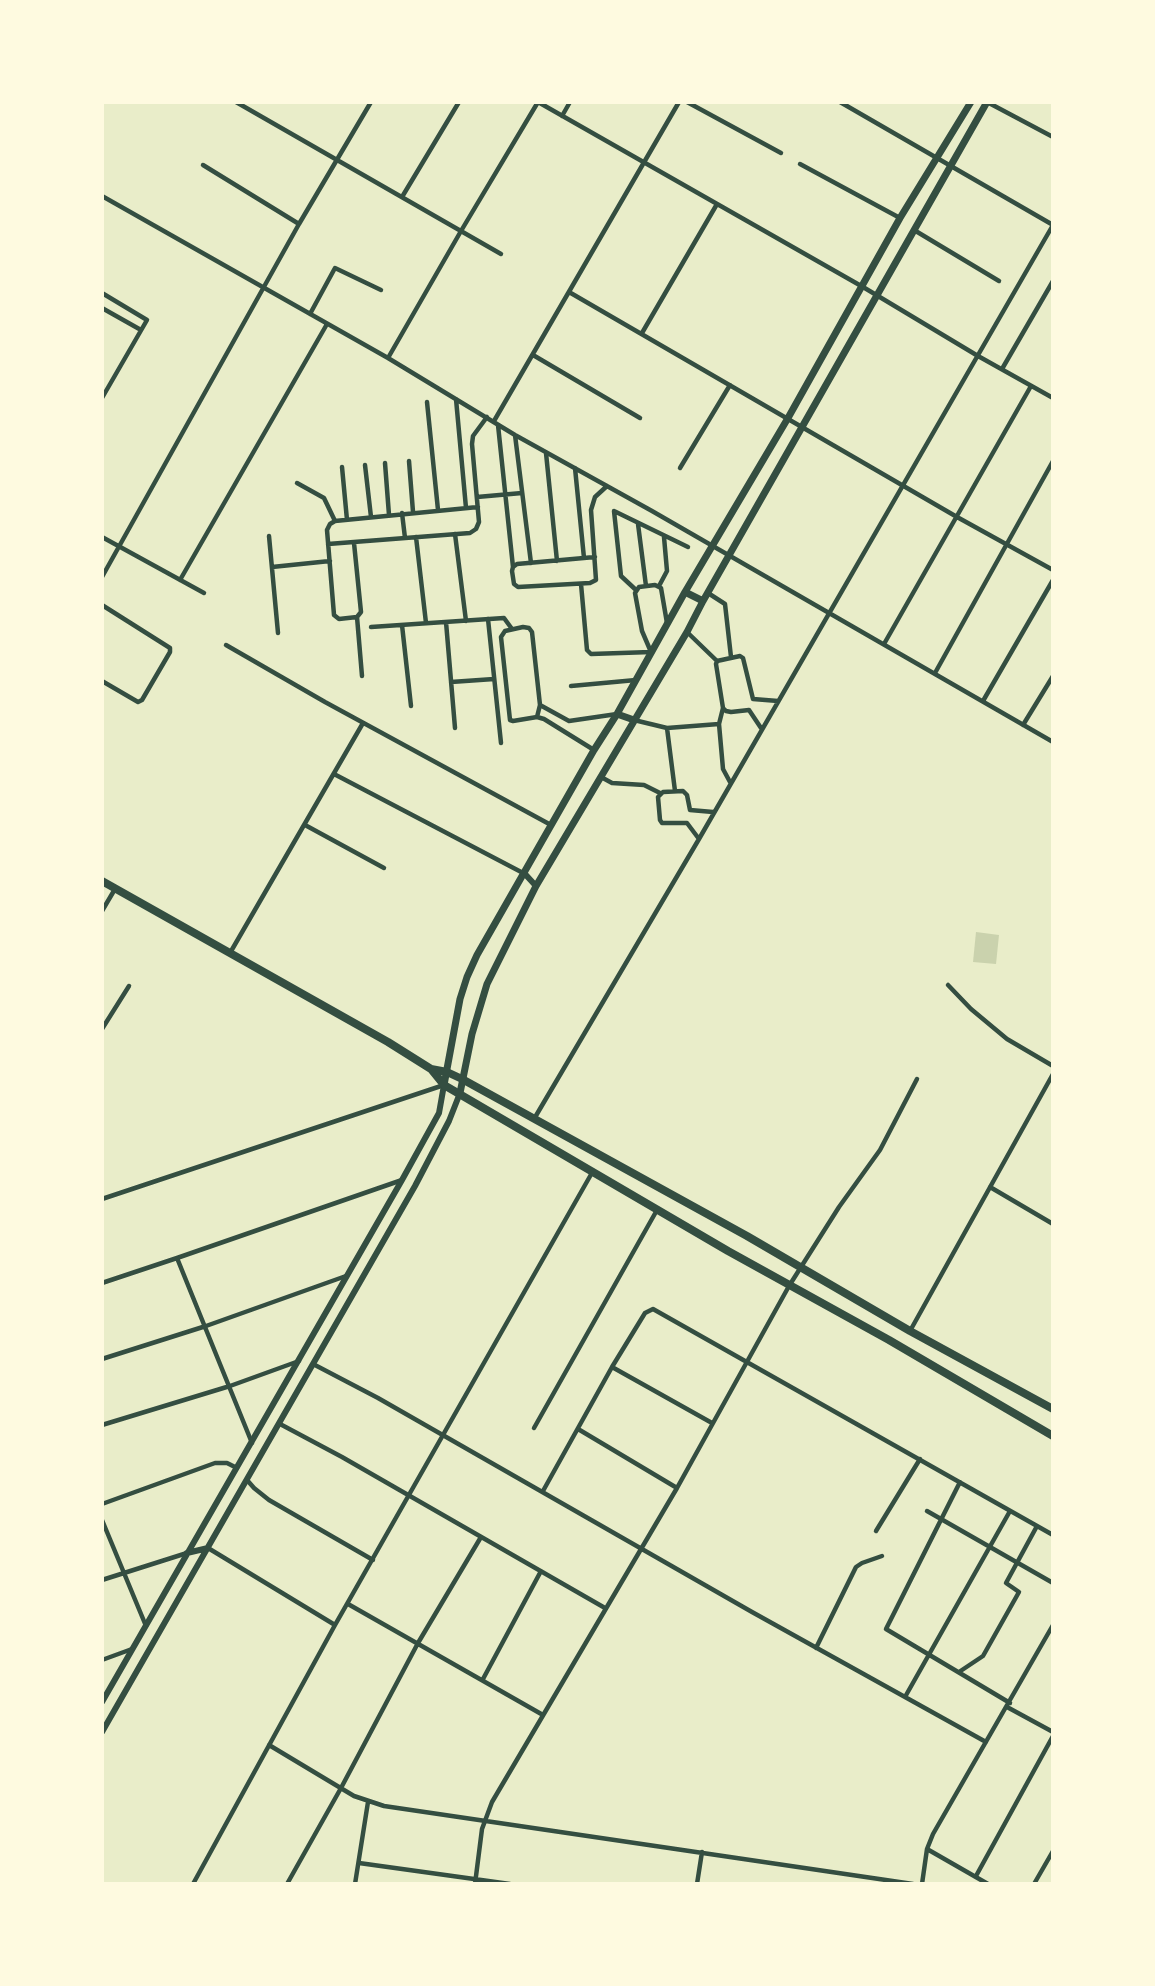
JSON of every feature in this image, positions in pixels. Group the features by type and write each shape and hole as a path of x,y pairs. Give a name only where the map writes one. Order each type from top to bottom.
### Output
{"main road":[{"path":"444,1084 460,999 477,955 525,874 550,825 617,714 667,623 788,418 900,218 971,102"},
{"path":"460,1093 472,1034 487,984 536,886 687,632 987,102"},
{"path":"685,592 703,601"},
{"path":"617,714 634,720"},
{"path":"102,881 388,1042 431,1069 444,1084 657,1210 889,1340 1053,1436"},
{"path":"431,1069 447,1072 462,1079 747,1236 910,1331 1053,1409"}],"street":[{"path":"236,102 501,254"},
{"path":"102,577 299,224 371,102"},
{"path":"402,197 459,102"},
{"path":"388,358 538,102 1053,398"},
{"path":"562,116 570,102"},
{"path":"607,486 595,497 591,510 596,580 580,584 518,587 514,584 506,494 496,422 679,102"},
{"path":"687,102 781,153"},
{"path":"534,1119 1053,225 840,102"},
{"path":"987,102 1053,137"},
{"path":"800,164 900,218"},
{"path":"203,165 299,224"},
{"path":"102,196 388,358 546,453 729,555 1053,742"},
{"path":"642,333 717,204"},
{"path":"914,229 999,281"},
{"path":"310,314 335,268 381,290"},
{"path":"1002,369 1053,280"},
{"path":"569,292 804,426 957,517 1053,570"},
{"path":"102,293 147,320 102,398"},
{"path":"102,309 141,330"},
{"path":"180,580 327,324"},
{"path":"533,355 640,418"},
{"path":"680,468 730,385"},
{"path":"884,644 1030,386"},
{"path":"456,399 466,508"},
{"path":"427,402 438,510"},
{"path":"328,544 470,533 476,529 479,522 473,436 487,417"},
{"path":"515,435 531,563"},
{"path":"546,453 557,561"},
{"path":"409,461 413,512"},
{"path":"935,673 1053,461"},
{"path":"385,463 389,515"},
{"path":"365,465 370,517"},
{"path":"342,467 347,520"},
{"path":"575,468 584,558"},
{"path":"297,483 324,498 335,521"},
{"path":"477,498 522,493"},
{"path":"357,617 336,618 327,530 330,524 335,521 402,513 478,507"},
{"path":"580,584 587,650 591,654 651,652 642,631 636,590 621,576 614,511 688,547"},
{"path":"402,513 405,538"},
{"path":"638,524 646,586"},
{"path":"455,534 466,621"},
{"path":"269,536 278,633"},
{"path":"102,537 204,593"},
{"path":"416,537 426,623"},
{"path":"659,586 668,571 664,537"},
{"path":"354,543 360,612 357,617 362,676"},
{"path":"513,567 518,564 595,556"},
{"path":"272,567 330,561"},
{"path":"983,701 1053,580"},
{"path":"636,590 646,586 659,586"},
{"path":"659,586 667,623"},
{"path":"708,593 725,604 731,657"},
{"path":"102,605 167,645 170,652 142,700 138,702 102,681"},
{"path":"371,627 504,618 512,629"},
{"path":"488,619 501,743"},
{"path":"446,622 456,728"},
{"path":"402,625 411,706"},
{"path":"537,717 540,705 532,632 529,628 523,627 512,629 502,633 510,720 537,717 544,719 594,750"},
{"path":"687,632 717,661"},
{"path":"226,645 550,825"},
{"path":"717,661 731,657 743,658 753,699 749,710"},
{"path":"717,661 723,708 719,724 723,769 730,782"},
{"path":"1023,726 1053,676"},
{"path":"451,682 494,679"},
{"path":"571,686 636,680"},
{"path":"753,699 778,701"},
{"path":"540,705 569,721 617,714"},
{"path":"723,708 731,712 749,710"},
{"path":"749,710 761,728"},
{"path":"634,720 667,728 719,724"},
{"path":"230,953 363,723"},
{"path":"667,728 675,791"},
{"path":"334,774 525,874 536,886"},
{"path":"602,777 612,783 644,784 660,793 686,792 690,810 687,823"},
{"path":"660,793 658,797 660,820 663,823 687,823"},
{"path":"690,810 713,812"},
{"path":"687,823 699,838"},
{"path":"305,825 384,868"},
{"path":"102,911 115,889"},
{"path":"948,985 971,1009 1007,1039 1053,1066"},
{"path":"102,1029 129,986"},
{"path":"910,1331 1053,1074"},
{"path":"475,1881 484,1820 492,1802 677,1488 789,1286 838,1207 880,1150 917,1079"},
{"path":"102,1199 444,1084 439,1113 402,1180 102,1702"},
{"path":"102,1732 415,1186 449,1121 460,1093"},
{"path":"193,1884 335,1625 593,1171"},
{"path":"102,1282 402,1180 415,1186"},
{"path":"990,1187 1053,1224"},
{"path":"534,1428 657,1210"},
{"path":"177,1258 252,1443"},
{"path":"102,1359 206,1326 348,1275 363,1278"},
{"path":"543,1491 612,1367 645,1313 653,1309 1053,1535"},
{"path":"102,1425 230,1386 299,1361 313,1364 443,1434 816,1648 987,1742"},
{"path":"612,1367 712,1423"},
{"path":"280,1424 410,1495 605,1608"},
{"path":"578,1429 677,1488"},
{"path":"876,1532 920,1459"},
{"path":"102,1504 215,1463 227,1463 237,1468 254,1488 269,1500 373,1560"},
{"path":"960,1482 886,1629 959,1672 1053,1734 976,1876"},
{"path":"927,1511 1053,1583"},
{"path":"905,1697 1010,1511"},
{"path":"102,1520 146,1626"},
{"path":"959,1672 983,1656 1019,1592 1006,1583 1037,1526"},
{"path":"286,1884 341,1788 418,1643 481,1537"},
{"path":"102,1580 208,1548 335,1625"},
{"path":"816,1648 856,1567 882,1556"},
{"path":"483,1679 541,1571"},
{"path":"348,1604 543,1715"},
{"path":"922,1884 927,1849 939,1823 1053,1625"},
{"path":"102,1660 132,1649 146,1657"},
{"path":"269,1745 368,1802 913,1884"},
{"path":"355,1884 368,1802"},
{"path":"927,1849 988,1884"},
{"path":"1034,1884 1053,1851"},
{"path":"697,1884 702,1852"},
{"path":"359,1863 475,1881 510,1884"}],"green space":[{"path":"976,932 999,935 996,964 973,962"}]}
